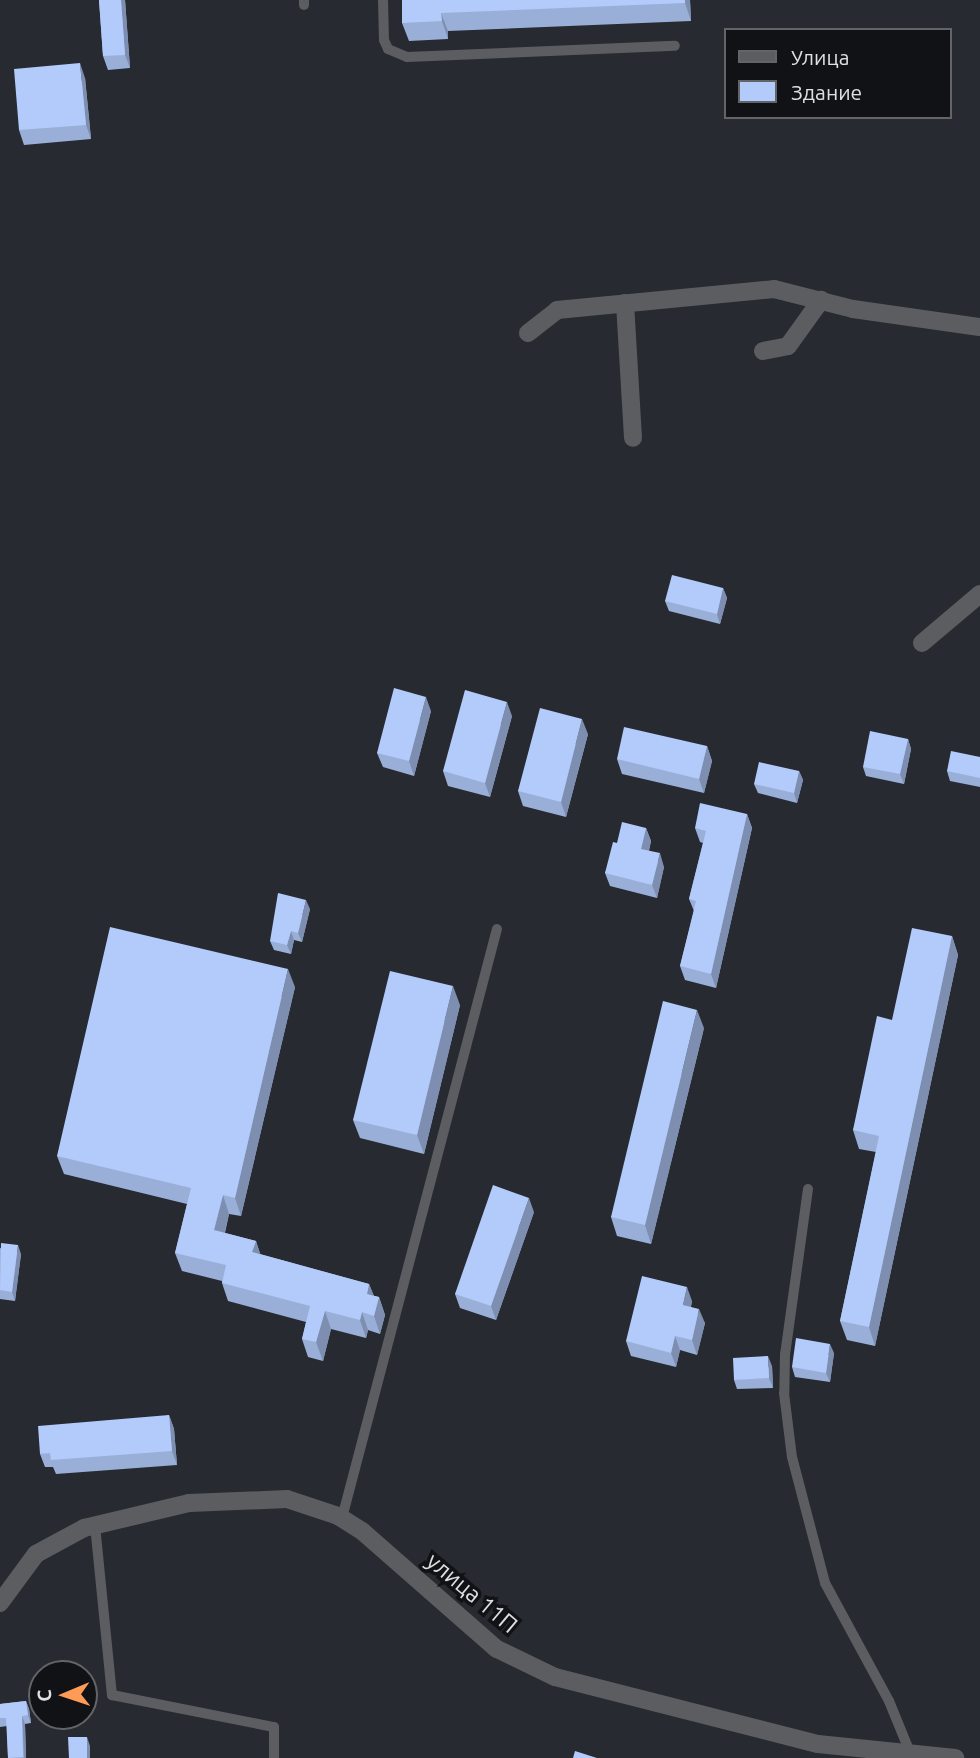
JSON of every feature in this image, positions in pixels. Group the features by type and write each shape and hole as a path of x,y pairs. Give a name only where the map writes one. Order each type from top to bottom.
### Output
{"street":[{"path":"528,333 557,310 774,289 853,309 980,327"},
{"path":"763,351 788,346 821,300"},
{"path":"625,303 633,438"},
{"path":"922,643 980,594"},
{"name":"улица 11П","path":"0,1603 36,1554 95,1525 189,1503 259,1497 297,1502 342,1518 497,1649 529,1667 589,1687 817,1751 955,1758"}],"lane":[{"path":"383,0 384,40 397,55 407,57 675,46"},
{"path":"342,1518 497,929"},
{"path":"808,1189 785,1354 784,1393 792,1457 825,1583 889,1701 911,1756"},
{"path":"95,1525 112,1695 274,1727 274,1758"}],"building":[{"path":"99,0 121,0 125,55 103,56"},
{"path":"402,0 685,0 685,3 441,13 442,21 402,23"},
{"path":"80,63 86,125 19,130 14,69"},
{"path":"672,575 723,588 717,614 665,601"},
{"path":"394,688 426,697 409,761 377,753"},
{"path":"465,690 507,702 485,783 443,771"},
{"path":"540,708 582,719 561,802 518,791"},
{"path":"624,727 707,746 699,779 617,759"},
{"path":"870,731 908,739 900,774 863,767"},
{"path":"951,751 980,757 980,778 947,771"},
{"path":"759,762 799,771 794,793 754,784"},
{"path":"700,803 747,814 711,974 680,966 696,901 689,899 706,831 695,828"},
{"path":"622,822 646,828 641,849 660,853 652,885 605,873 613,842 617,843"},
{"path":"278,893 306,900 298,933 291,931 287,945 270,941"},
{"path":"110,927 288,969 235,1198 223,1195 214,1230 256,1241 252,1252 369,1284 367,1294 379,1297 374,1316 362,1312 360,1320 325,1311 316,1342 302,1339 310,1306 222,1283 226,1265 175,1253 191,1188 57,1156"},
{"path":"912,928 952,936 869,1327 840,1321 879,1136 853,1130 877,1016 892,1020"},
{"path":"390,971 453,986 417,1135 353,1120"},
{"path":"663,1001 697,1010 645,1225 611,1217"},
{"path":"493,1185 529,1198 491,1306 455,1294"},
{"path":"1,1243 18,1245 12,1292 0,1290"},
{"path":"642,1276 687,1287 683,1305 699,1309 692,1340 675,1336 671,1353 626,1341"},
{"path":"796,1338 830,1344 826,1373 792,1367"},
{"path":"768,1356 769,1378 734,1380 733,1358"},
{"path":"169,1415 172,1451 51,1460 50,1453 40,1454 38,1426"},
{"path":"26,1701 28,1715 22,1716 23,1757 8,1758 6,1718 0,1718 0,1704"},
{"path":"68,1737 87,1737 87,1758 69,1758"},
{"path":"575,1751 597,1758 573,1758"}]}
